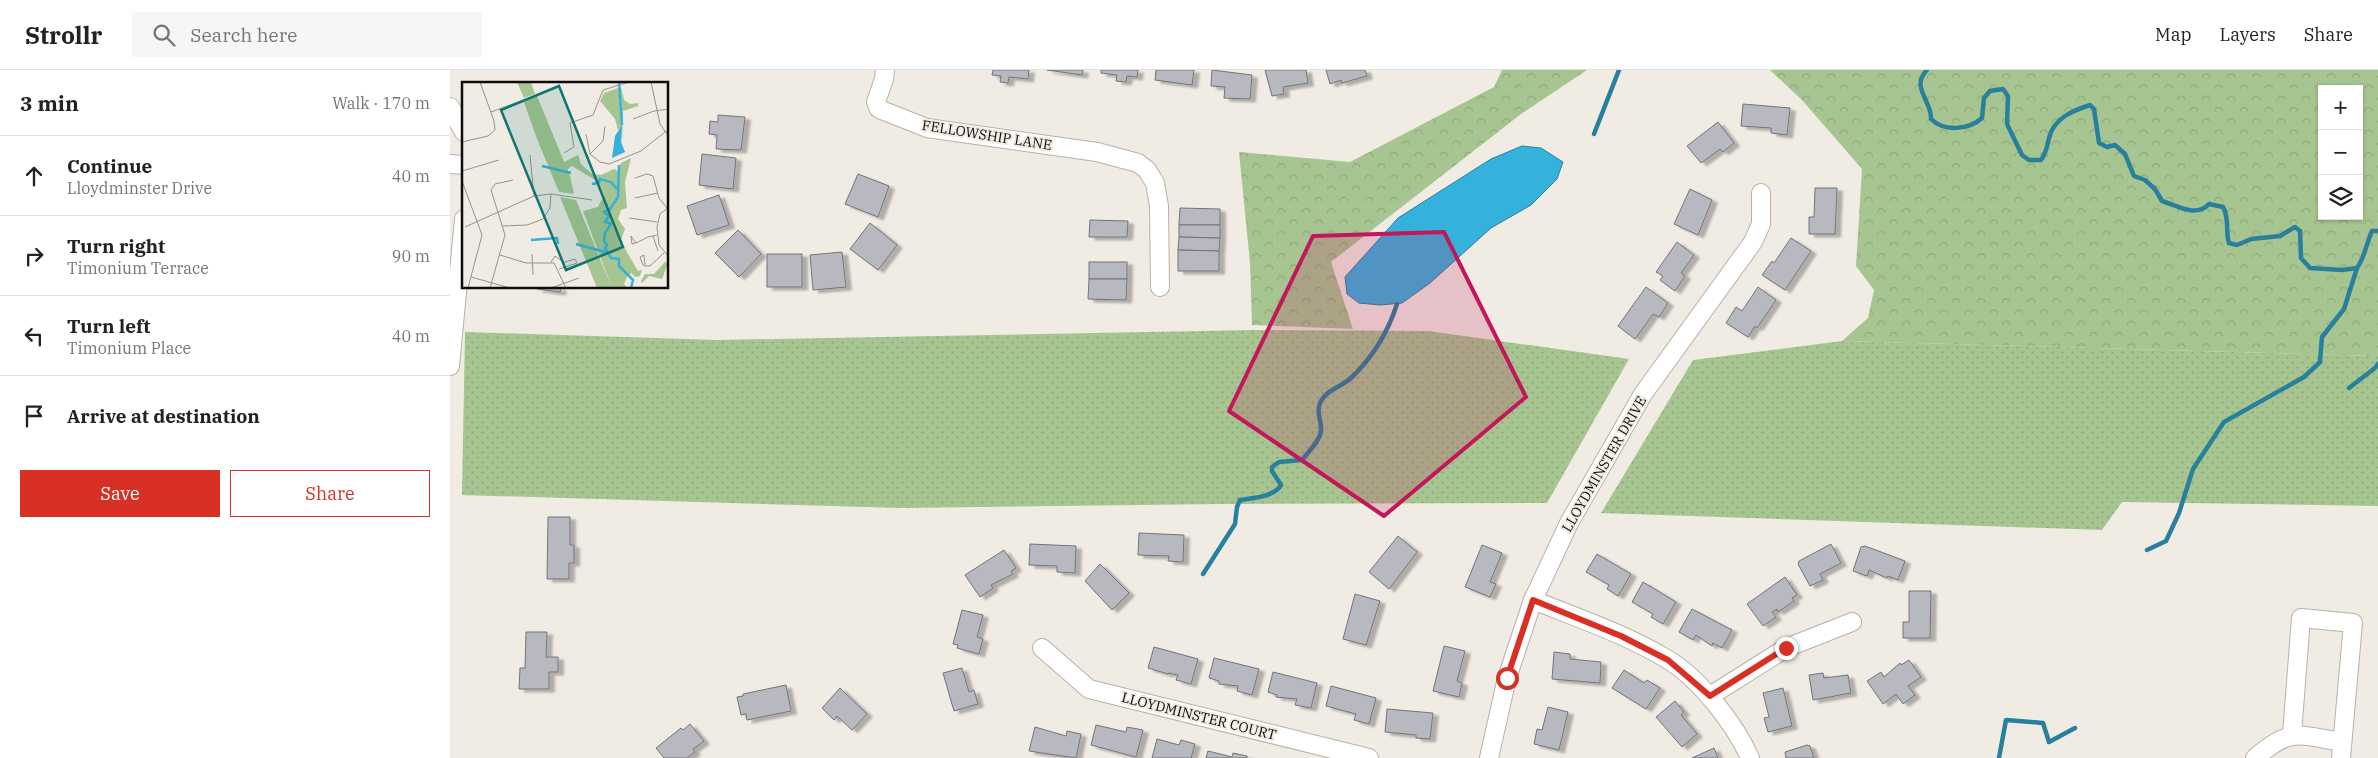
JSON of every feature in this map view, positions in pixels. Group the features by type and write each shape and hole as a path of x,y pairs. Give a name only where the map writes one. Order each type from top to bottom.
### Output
{"street":[{"name":"FELLOWSHIP LANE","path":"885,70 876,102 879,109 927,128 1097,152 1138,164 1147,170 1155,183 1159,206 1160,287"},
{"path":"450,107 462,128"},
{"name":"LLOYDMINSTER DRIVE","path":"1489,758 1507,678 1533,600 1569,523 1643,394 1753,242 1761,224 1762,193"},
{"path":"450,366 462,240"},
{"path":"1533,600 1621,636 1668,660 1710,696 1742,740 1750,758"},
{"path":"2255,758 2273,743 2292,734 2342,750 2352,623 2301,618 2292,734"},
{"path":"1710,696 1786,648 1852,622"},
{"name":"LLOYDMINSTER COURT","path":"1042,648 1089,689 1369,758"}],"highlighted area":[{"path":"1444,232 1526,397 1384,516 1229,411 1313,236"}],"green space":[{"path":"1502,70 1587,70 1521,114 1331,262 1353,329 1252,325 1250,263 1239,152 1350,162 1494,87"},
{"path":"1770,70 2378,70 2378,356 1842,341 1868,318 1874,290 1856,266 1862,169 1802,100"},
{"path":"1253,330 1428,331 1629,359 1547,503 1220,504 901,508 462,495 465,332 717,340"},
{"path":"1842,341 2378,356 2378,506 2122,502 2102,530 1601,513 1693,360"}],"water":[{"path":"1522,146 1541,148 1563,162 1557,179 1531,205 1491,228 1430,283 1402,303 1380,305 1359,303 1347,294 1345,277 1398,218 1491,159"}],"building":[{"path":"993,70 1029,70 1028,79 1009,77 1008,83 1000,82 1001,76 992,75"},
{"path":"1047,70 1083,70 1082,75"},
{"path":"1101,70 1138,70 1137,77 1127,76 1126,82 1116,81 1117,75 1101,73"},
{"path":"1156,70 1194,70 1192,85 1155,80"},
{"path":"1212,70 1252,75 1250,99 1224,98 1225,87 1211,86"},
{"path":"1265,70 1306,70 1308,83 1283,87 1284,94 1272,96"},
{"path":"1326,70 1365,70 1367,76 1342,83 1341,80 1330,84"},
{"path":"1743,104 1790,108 1787,135 1771,133 1771,128 1741,126"},
{"path":"718,115 745,117 741,150 716,149 717,135 709,134 710,121 718,122"},
{"path":"1718,122 1734,143 1723,152 1720,149 1701,163 1687,146"},
{"path":"702,154 736,158 733,189 699,185"},
{"path":"858,174 889,186 878,217 845,204"},
{"path":"1815,188 1837,188 1835,234 1809,234 1809,217 1814,217"},
{"path":"1690,189 1712,200 1698,235 1674,224"},
{"path":"719,195 729,225 697,235 687,206"},
{"path":"1180,208 1220,209 1220,225 1179,225"},
{"path":"1090,220 1128,221 1127,237 1089,237"},
{"path":"870,223 897,245 878,270 850,249"},
{"path":"1179,225 1220,225 1220,238 1179,237"},
{"path":"738,230 761,254 739,277 715,253"},
{"path":"1179,237 1220,238 1219,251 1178,250"},
{"path":"1791,238 1811,251 1785,290 1762,275 1772,261 1774,263"},
{"path":"1677,242 1694,255 1681,273 1685,276 1675,291 1660,280 1663,276 1656,272"},
{"path":"1178,250 1219,251 1219,271 1178,271"},
{"path":"842,252 846,287 813,290 810,255"},
{"path":"767,254 802,254 802,287 767,287"},
{"path":"1089,262 1127,262 1127,279 1089,279"},
{"path":"1089,279 1127,279 1126,300 1088,299"},
{"path":"1646,287 1668,303 1659,317 1653,314 1635,339 1618,326"},
{"path":"1758,287 1776,300 1757,328 1755,326 1748,337 1726,323 1736,307 1742,311"},
{"path":"537,289 561,289 560,292"},
{"path":"548,517 570,517 570,545 574,545 574,563 569,563 569,579 547,579"},
{"path":"1139,533 1184,535 1183,562 1168,561 1169,556 1138,555"},
{"path":"1398,536 1417,552 1389,589 1369,572"},
{"path":"1030,544 1076,546 1075,573 1057,572 1057,566 1029,565"},
{"path":"1831,544 1841,563 1820,574 1823,580 1810,586 1798,564 1799,561"},
{"path":"1482,545 1502,553 1490,582 1496,584 1490,597 1465,587"},
{"path":"1865,546 1905,561 1898,580 1888,576 1887,578 1869,570 1867,576 1853,571 1861,547"},
{"path":"1004,550 1016,568 1011,571 1013,574 991,585 993,588 980,597 965,575"},
{"path":"1597,554 1631,574 1618,596 1607,589 1609,585 1586,572"},
{"path":"1100,564 1129,593 1112,610 1085,581"},
{"path":"1785,577 1797,595 1792,598 1794,601 1778,612 1777,609 1772,612 1776,617 1763,626 1747,604"},
{"path":"1643,582 1676,602 1663,624 1651,617 1653,614 1632,602"},
{"path":"1909,591 1931,591 1930,638 1903,638 1903,622 1909,622"},
{"path":"1355,594 1380,601 1366,645 1343,639"},
{"path":"1692,609 1732,630 1722,648 1713,643 1712,646 1696,635 1693,640 1679,632"},
{"path":"962,610 983,615 977,637 983,639 979,654 957,648 958,645 953,644"},
{"path":"526,632 547,632 546,657 558,657 558,672 549,672 549,689 519,689 520,668 525,668"},
{"path":"1444,646 1465,651 1457,681 1462,683 1459,697 1433,691"},
{"path":"1154,647 1198,659 1191,684 1176,680 1178,675 1148,668"},
{"path":"1554,652 1570,654 1570,659 1601,662 1600,683 1552,679"},
{"path":"1214,658 1259,669 1252,695 1237,691 1238,686 1219,684 1219,681 1209,678"},
{"path":"1909,660 1921,677 1908,686 1915,695 1903,704 1896,694 1883,704 1867,681 1881,672 1884,677 1900,663 1901,665"},
{"path":"962,668 969,692 974,690 978,704 954,711 943,673"},
{"path":"1624,670 1644,683 1647,680 1660,688 1646,709 1612,688"},
{"path":"1273,672 1317,683 1311,708 1295,705 1297,699 1276,697 1277,695 1268,692"},
{"path":"1823,673 1824,678 1848,675 1851,693 1813,700 1809,675"},
{"path":"786,685 791,711 747,720 746,714 741,715 737,697"},
{"path":"1331,686 1376,698 1369,724 1354,720 1356,714 1326,706"},
{"path":"840,688 867,714 852,730 837,716 834,720 822,708"},
{"path":"1783,688 1792,726 1768,732 1764,718 1769,717 1763,693"},
{"path":"1675,701 1684,712 1681,715 1697,734 1682,747 1656,717"},
{"path":"1548,707 1568,712 1559,750 1534,744 1537,729 1542,730"},
{"path":"1387,709 1433,713 1430,739 1416,738 1416,735 1385,732"},
{"path":"690,724 704,741 693,749 695,752 687,758 664,758 656,748 681,728 683,730"},
{"path":"1096,725 1126,732 1127,727 1143,730 1136,757 1091,745"},
{"path":"1035,727 1066,736 1067,731 1081,734 1076,758 1029,751"},
{"path":"1157,739 1179,745 1181,740 1195,744 1191,758 1152,758"},
{"path":"1807,745 1810,746 1814,758 1786,758 1785,752"},
{"path":"1714,748 1718,758 1692,758"},
{"path":"1208,751 1232,757 1233,753 1247,756 1247,758 1206,758"}],"waterway":[{"path":"1594,134 1619,70"},
{"path":"1927,70 1922,76 1921,88 1931,119 1949,128 1964,127 1977,122 1982,118 1984,98 1990,91 2003,89 2008,96 2007,124 2022,155 2029,160 2041,160 2051,131 2059,120 2070,113 2090,105 2094,109 2099,143 2107,147 2115,145 2125,154 2134,176 2145,180 2155,189 2162,201 2193,211 2204,208 2209,204 2223,207 2229,243 2237,245 2251,239 2280,236 2295,227 2300,231 2301,258 2310,268 2342,270 2357,268 2372,231 2378,231"},
{"path":"2147,550 2166,541 2179,513 2193,469 2224,422 2304,377 2320,362 2322,337 2344,309 2357,268"},
{"path":"1203,574 1235,524 1237,507 1240,500 1263,496 1278,489 1281,485 1272,471 1272,467 1279,462 1302,460 1316,442 1321,431 1319,412 1321,401 1327,394 1351,378 1366,362 1384,334 1397,304"},
{"path":"2349,388 2378,364"},
{"path":"1999,758 2006,720 2043,723 2049,742 2075,728"}],"route":[{"path":"1507,678 1533,600 1621,636 1668,660 1710,696 1786,648"}]}
